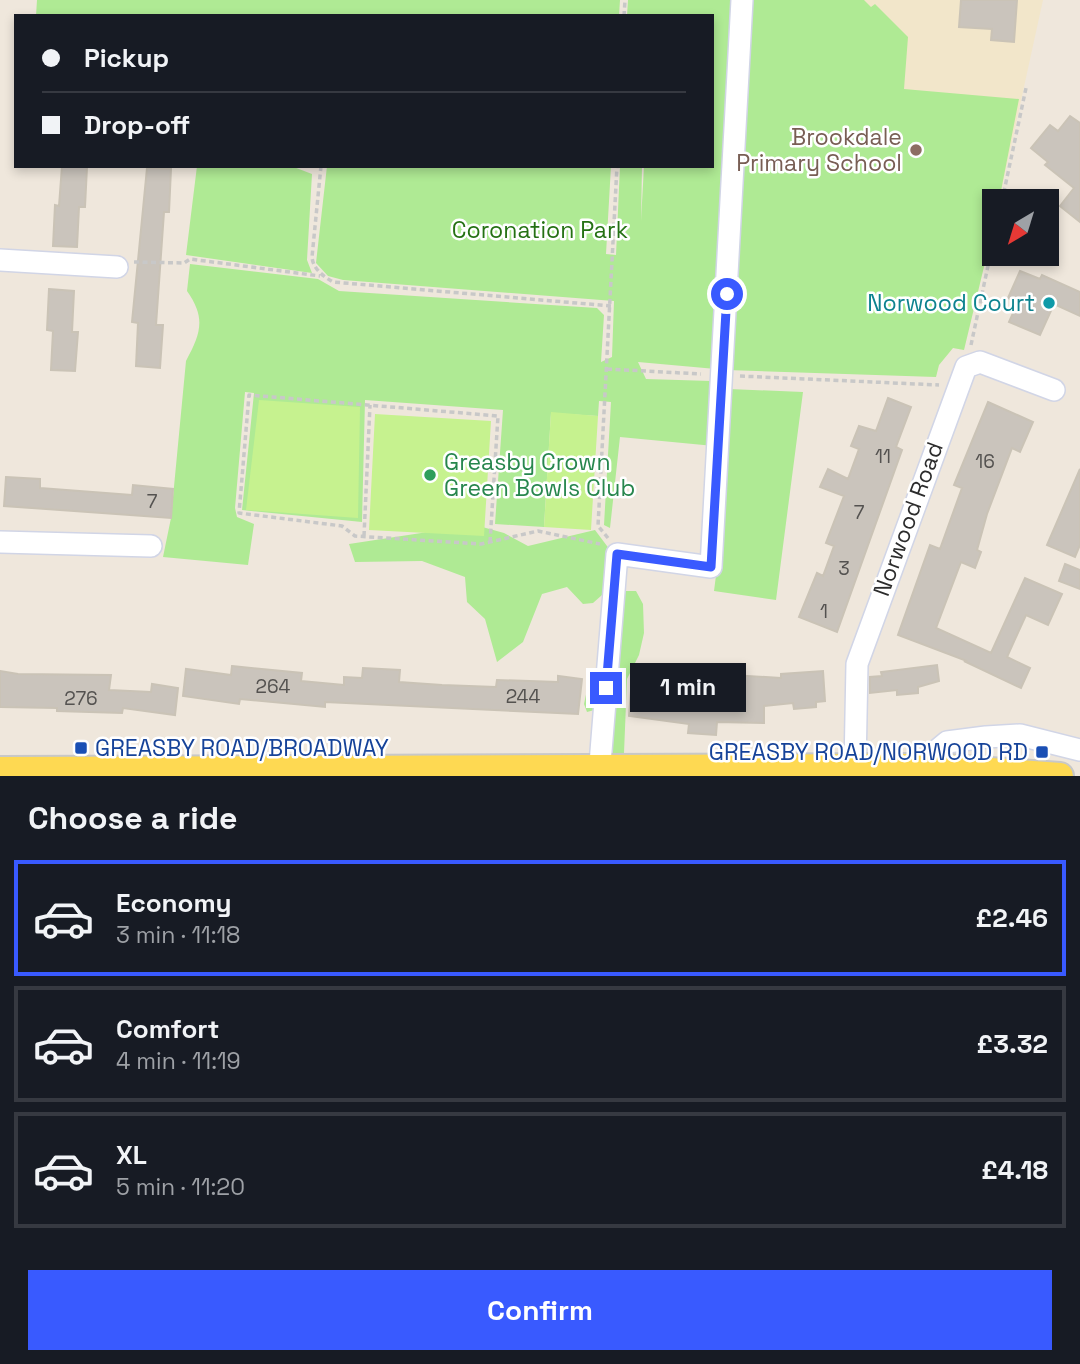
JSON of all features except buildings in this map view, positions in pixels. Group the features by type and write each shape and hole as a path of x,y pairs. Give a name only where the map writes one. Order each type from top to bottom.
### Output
{"main road":[{"path":"0,770 258,767 341,773 855,768 1060,776"}],"street":[{"path":"599,772 617,554 711,567 742,0"},
{"path":"0,260 117,267"},
{"path":"970,365 980,362 1054,390"},
{"name":"Norwood Road","path":"855,768 857,664 958,386 966,366 970,365"},
{"path":"0,542 151,546"},
{"path":"929,770 947,742 1020,735 1080,750"}],"path":[{"path":"1005,189 1026,88"},
{"path":"321,168 312,257 313,264 322,276"},
{"path":"617,168 598,526 614,544 617,554"},
{"path":"117,267 123,261 184,263 190,259 322,276 347,285 611,306"},
{"path":"970,365 969,354 988,266"},
{"path":"607,369 958,386"},
{"path":"490,542 498,415 249,395 239,513 342,526 355,536 490,542 538,531 607,546 617,554"},
{"path":"363,536 370,405"}],"shaded area":[{"name":"Brookdale Primary School","path":"831,0 1043,0 1002,189 982,189 982,266 984,266 964,350 953,348 939,365 936,377 814,371 816,247"}],"green space":[{"path":"37,0 620,0 619,14 36,14"},
{"name":"Coronation Park","path":"628,0 864,0 871,7 875,4 908,37 904,89 1019,99 1001,189 982,189 982,266 984,266 964,350 953,348 939,365 936,377 727,370 638,362 646,379 711,381 714,446 620,437 610,528 604,525 611,402 599,401 598,416 551,413 544,527 495,524 503,410 365,400 362,522 242,510 254,393 245,392 235,508 237,517 254,524 248,565 163,557 171,518 186,361 199,326 197,309 187,291 190,264 318,279 339,291 597,308 604,315 601,362 612,357 614,301 343,280 328,276 316,263 327,168 611,168 606,254 616,255 620,168 642,168 641,221 644,168 714,168 714,14 627,14"},
{"path":"197,168 296,168 312,174 307,260 312,273 186,255"},
{"path":"729,389 803,392 776,600 714,591 723,521"},
{"path":"259,400 360,407 358,518 246,510"},
{"path":"551,412 598,416 591,530 544,527"},
{"name":"Greasby Crown Green Bowls Club","path":"375,414 491,421 484,536 369,530"},
{"path":"468,523 504,533 528,546 595,530 610,550 611,587 593,603 583,604 567,587 542,594 523,642 497,662 485,619 467,602 465,577 422,561 355,562 349,544 441,530"},
{"path":"619,591 636,591 643,604 644,633 639,655 627,679 624,753 616,755 611,752 616,704 587,712 584,704 588,685 604,674"}],"place":[{"name":"Brookdale Primary School","path":"916,150"},
{"name":"Norwood Court","path":"1049,303"},
{"name":"Greasby Crown Green Bowls Club","path":"430,475"},
{"name":"GREASBY ROAD/BROADWAY","path":"81,748"},
{"name":"GREASBY ROAD/NORWOOD RD","path":"1042,752"}],"route":[{"path":"606,688 617,554 711,567 727,294"}]}
